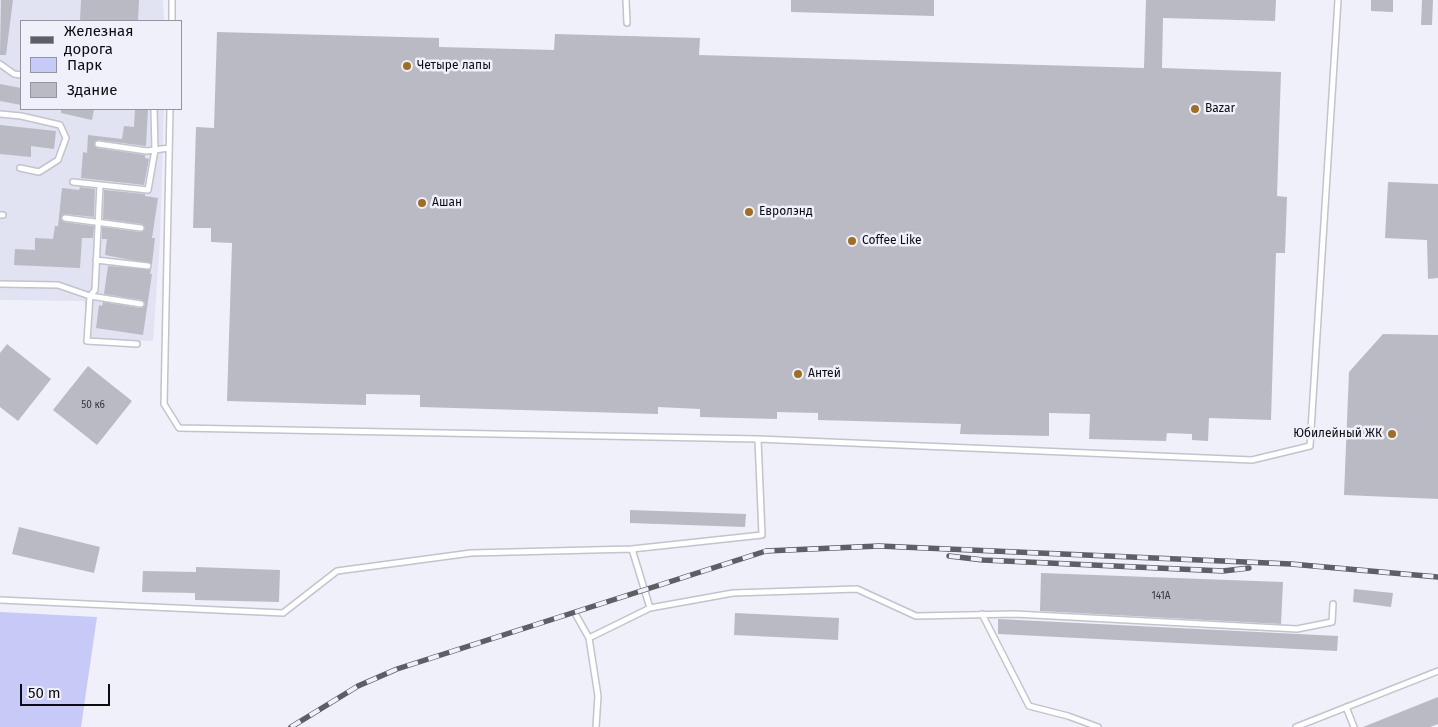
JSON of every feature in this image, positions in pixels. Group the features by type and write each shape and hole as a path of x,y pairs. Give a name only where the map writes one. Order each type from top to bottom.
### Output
{"lane":[{"path":"172,0 172,20"},
{"path":"626,0 627,23"},
{"path":"170,110 164,404 179,428 758,439 1252,460 1310,446 1338,0"},
{"path":"0,64 14,74 20,74"},
{"path":"73,182 148,190 155,150 154,110"},
{"path":"0,114 21,116 60,125 66,138 58,160 39,172 20,168"},
{"path":"98,144 147,151 168,148"},
{"path":"100,185 95,290 90,296 87,341 137,344"},
{"path":"65,218 141,228"},
{"path":"96,260 148,266"},
{"path":"0,284 58,285 90,296 141,304"},
{"path":"0,600 283,613 337,571 471,553 632,549 762,535 758,439"},
{"path":"632,549 650,608"},
{"path":"589,638 650,608 733,593 857,589 916,616 1015,614 1297,629 1332,622 1333,604"},
{"path":"982,614 1029,706 1068,716 1098,727"},
{"path":"576,615 589,638 598,696 596,727"},
{"path":"1296,727 1438,671"},
{"path":"1346,707 1354,727"}],"shaded area":[{"path":"0,0 163,0 164,20 20,20 20,110 164,110 160,241 153,341 90,340 84,301 0,300"}],"green space":[{"path":"0,612 97,617 81,727 0,727"}],"building":[{"path":"1,0 13,0 6,55 0,55"},
{"path":"81,0 139,0 138,20 80,20"},
{"path":"791,0 934,0 934,16 791,12"},
{"name":"Евролэнд","path":"1146,0 1276,0 1275,21 1163,18 1162,68 1281,72 1277,196 1287,197 1285,253 1276,253 1271,420 1209,418 1208,441 1192,440 1192,434 1167,433 1166,441 1089,439 1090,414 1049,413 1049,436 960,434 961,424 818,420 818,413 777,412 777,419 700,417 700,409 658,407 658,414 420,407 420,395 366,394 366,405 227,401 232,243 211,242 211,228 193,228 196,127 214,128 217,32 439,38 439,47 554,50 555,34 700,38 699,55 1144,68"},
{"path":"1371,0 1393,0 1393,12 1371,11"},
{"path":"1422,0 1433,0 1432,25 1421,25"},
{"path":"0,84 20,88 20,105 0,101"},
{"path":"61,110 94,110 92,120 61,113"},
{"path":"135,110 148,110 146,146 98,140 94,145 97,148 145,155 145,158 149,159 144,185 81,178 83,152 87,153 88,135 122,139 124,126 134,127"},
{"path":"0,125 56,131 54,149 31,146 31,157 0,154"},
{"path":"1388,182 1438,184 1438,278 1428,279 1427,240 1385,238"},
{"path":"80,187 95,189 94,217 65,214 61,218 64,222 94,226 93,238 82,238 80,268 14,265 15,249 35,250 35,238 53,239 55,226 58,226 62,188 79,190"},
{"path":"104,190 145,194 145,196 158,198 152,238 155,238 152,264 105,255 107,239 102,239 102,227 140,232 145,228 142,224 103,219"},
{"path":"108,266 151,269 150,274 152,274 143,335 96,328 99,305 102,306 103,302 140,308 145,305 142,300 104,294"},
{"name":"Юбилейный ЖК","path":"1383,334 1438,335 1438,499 1344,495 1349,372"},
{"path":"7,344 51,379 18,421 0,407 0,353"},
{"path":"88,366 132,401 97,445 53,410"},
{"path":"630,510 746,514 745,527 630,523"},
{"path":"19,527 100,547 94,573 12,554"},
{"path":"196,567 280,570 279,602 195,600 195,593 142,592 143,571 196,572"},
{"path":"1041,573 1283,582 1281,624 1040,611"},
{"path":"1354,589 1393,593 1391,607 1353,602"},
{"path":"735,613 839,618 838,640 734,635"},
{"path":"998,619 1338,636 1337,651 998,634"},
{"path":"1438,697 1438,724 1430,727 1363,727"}],"railway":[{"path":"291,727 358,686 397,669 766,551 879,546 1291,564 1438,577"},
{"path":"949,556 983,560 1223,571 1249,568"}],"place":[{"name":"Четыре лапы","path":"407,66"},
{"name":"Bazar","path":"1195,109"},
{"name":"Ашан","path":"422,203"},
{"name":"Евролэнд","path":"749,212"},
{"name":"Coffee Like","path":"852,241"},
{"name":"Антей","path":"798,374"},
{"name":"Юбилейный ЖК","path":"1392,434"}]}
